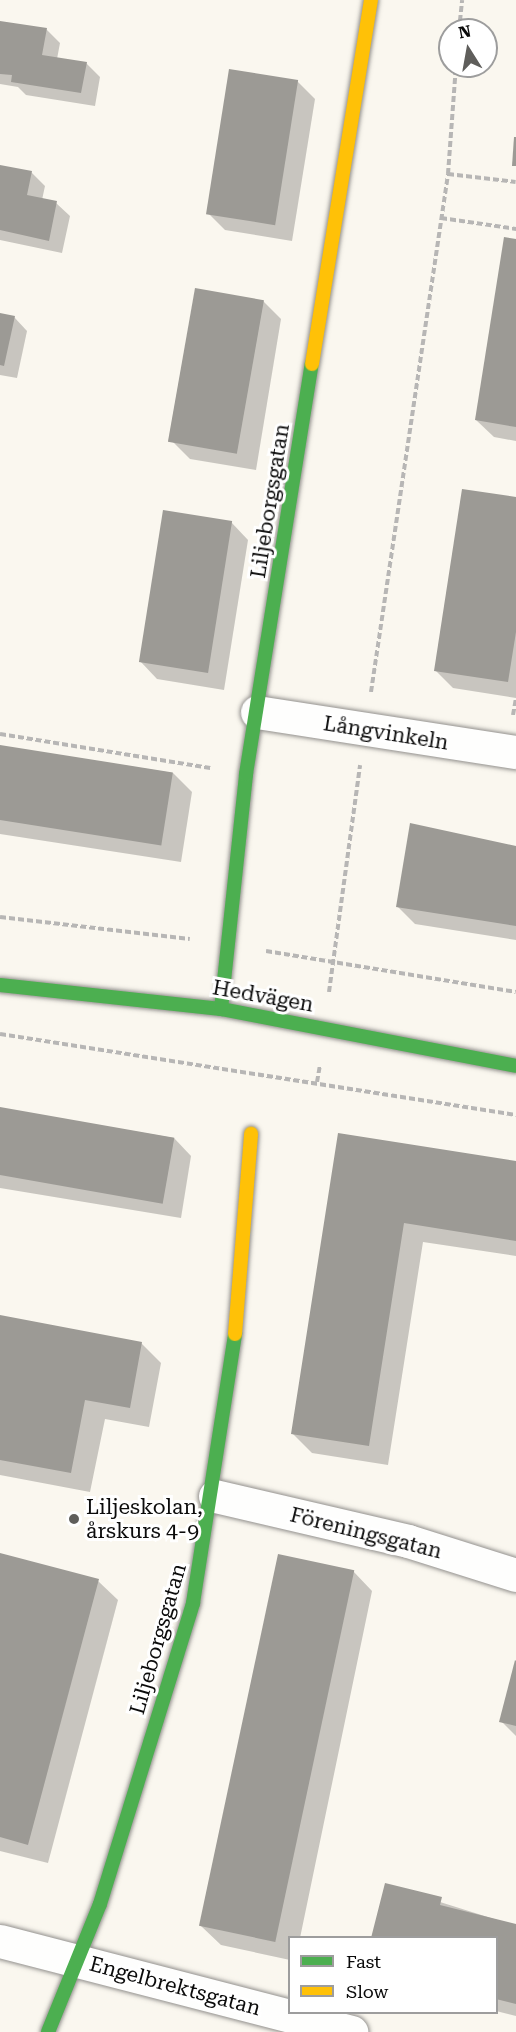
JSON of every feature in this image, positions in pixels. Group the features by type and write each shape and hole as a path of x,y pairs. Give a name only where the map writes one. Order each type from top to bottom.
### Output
{"street":[{"name":"Liljeborgsgatan","path":"221,1009 246,774 371,0"},
{"name":"Långvinkeln","path":"257,712 365,731 516,752"},
{"name":"Hedvägen","path":"0,986 221,1009 516,1066"},
{"name":"Liljeborgsgatan","path":"48,2032 100,1904 193,1603 215,1496 251,1134"},
{"name":"Föreningsgatan","path":"215,1496 408,1541 516,1575"},
{"name":"Engelbrektsgatan","path":"0,1941 351,2032"}],"path":[{"path":"460,18 462,0"},
{"path":"318,1082 365,731 448,174 455,78"},
{"path":"448,174 516,182"},
{"path":"441,218 516,229"},
{"path":"0,734 246,774"},
{"path":"0,1034 318,1082 516,1115"}],"building":[{"path":"0,21 47,28 42,55 87,62 81,93 11,82 12,75 0,74"},
{"path":"229,69 298,80 275,225 206,214"},
{"path":"514,137 516,137 516,166 512,166"},
{"path":"0,165 32,171 27,195 57,201 49,241 0,230"},
{"path":"504,237 516,239 516,427 475,420"},
{"path":"195,288 264,300 237,454 168,442"},
{"path":"0,313 15,316 4,366 0,365"},
{"path":"462,489 516,497 516,632 508,682 434,671"},
{"path":"163,510 232,521 208,673 139,662"},
{"path":"0,745 173,772 161,845 0,820"},
{"path":"410,823 516,846 516,926 396,907"},
{"path":"0,1107 174,1138 163,1204 0,1175"},
{"path":"338,1133 516,1161 516,1241 404,1223 369,1446 291,1434"},
{"path":"0,1315 142,1342 130,1408 85,1400 71,1473 0,1460"},
{"path":"0,1553 99,1579 28,1845 0,1837"},
{"path":"278,1554 354,1570 275,1942 199,1926"},
{"path":"516,1661 516,1726 499,1722"},
{"path":"385,1883 442,1897 440,1905 516,1924 516,2004 498,2000 498,1936 372,1936"}],"traffic: fast":[{"path":"221,1009 246,774 312,364"},
{"path":"0,985 221,1009 516,1066"},
{"path":"48,2032 100,1904 193,1603 235,1334"}],"traffic: slow":[{"path":"312,364 371,0"},
{"path":"235,1334 251,1134"}],"place":[{"name":"Liljeskolan, årskurs 4-9","path":"74,1519"}]}
